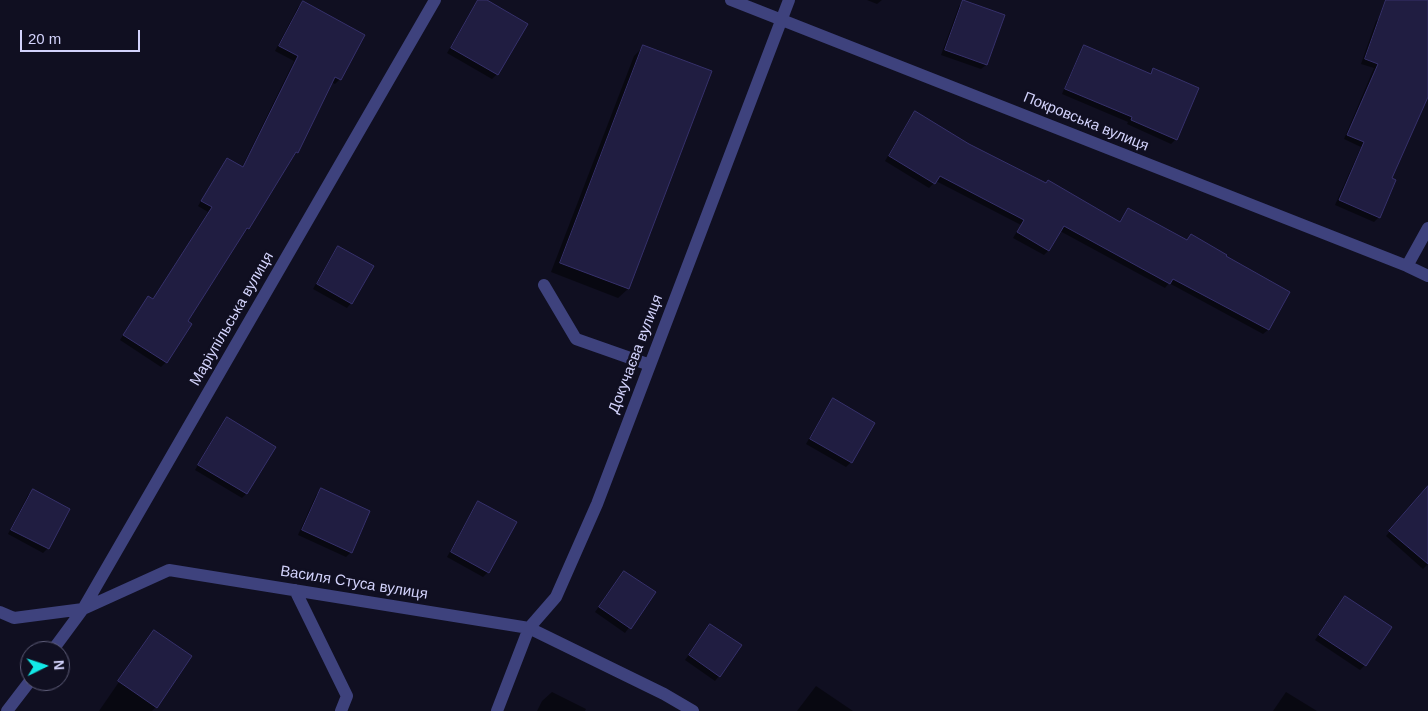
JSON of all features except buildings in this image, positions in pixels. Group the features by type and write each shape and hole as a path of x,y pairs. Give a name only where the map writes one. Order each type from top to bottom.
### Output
{"street":[{"name":"Маріупільська вулиця","path":"60,641 84,609 435,0"},
{"name":"Покровська вулиця","path":"731,0 1407,266 1428,276"},
{"name":"Докучаєва вулиця","path":"497,711 530,628 556,597 597,504 789,0"},
{"path":"1407,266 1428,228"},
{"path":"544,284 576,340 650,365"},
{"name":"Василя Стуса вулиця","path":"0,612 14,618 84,609 169,570 530,628 664,694 693,711"},
{"path":"295,590 347,696 341,711"},
{"path":"8,711 23,691"}]}
